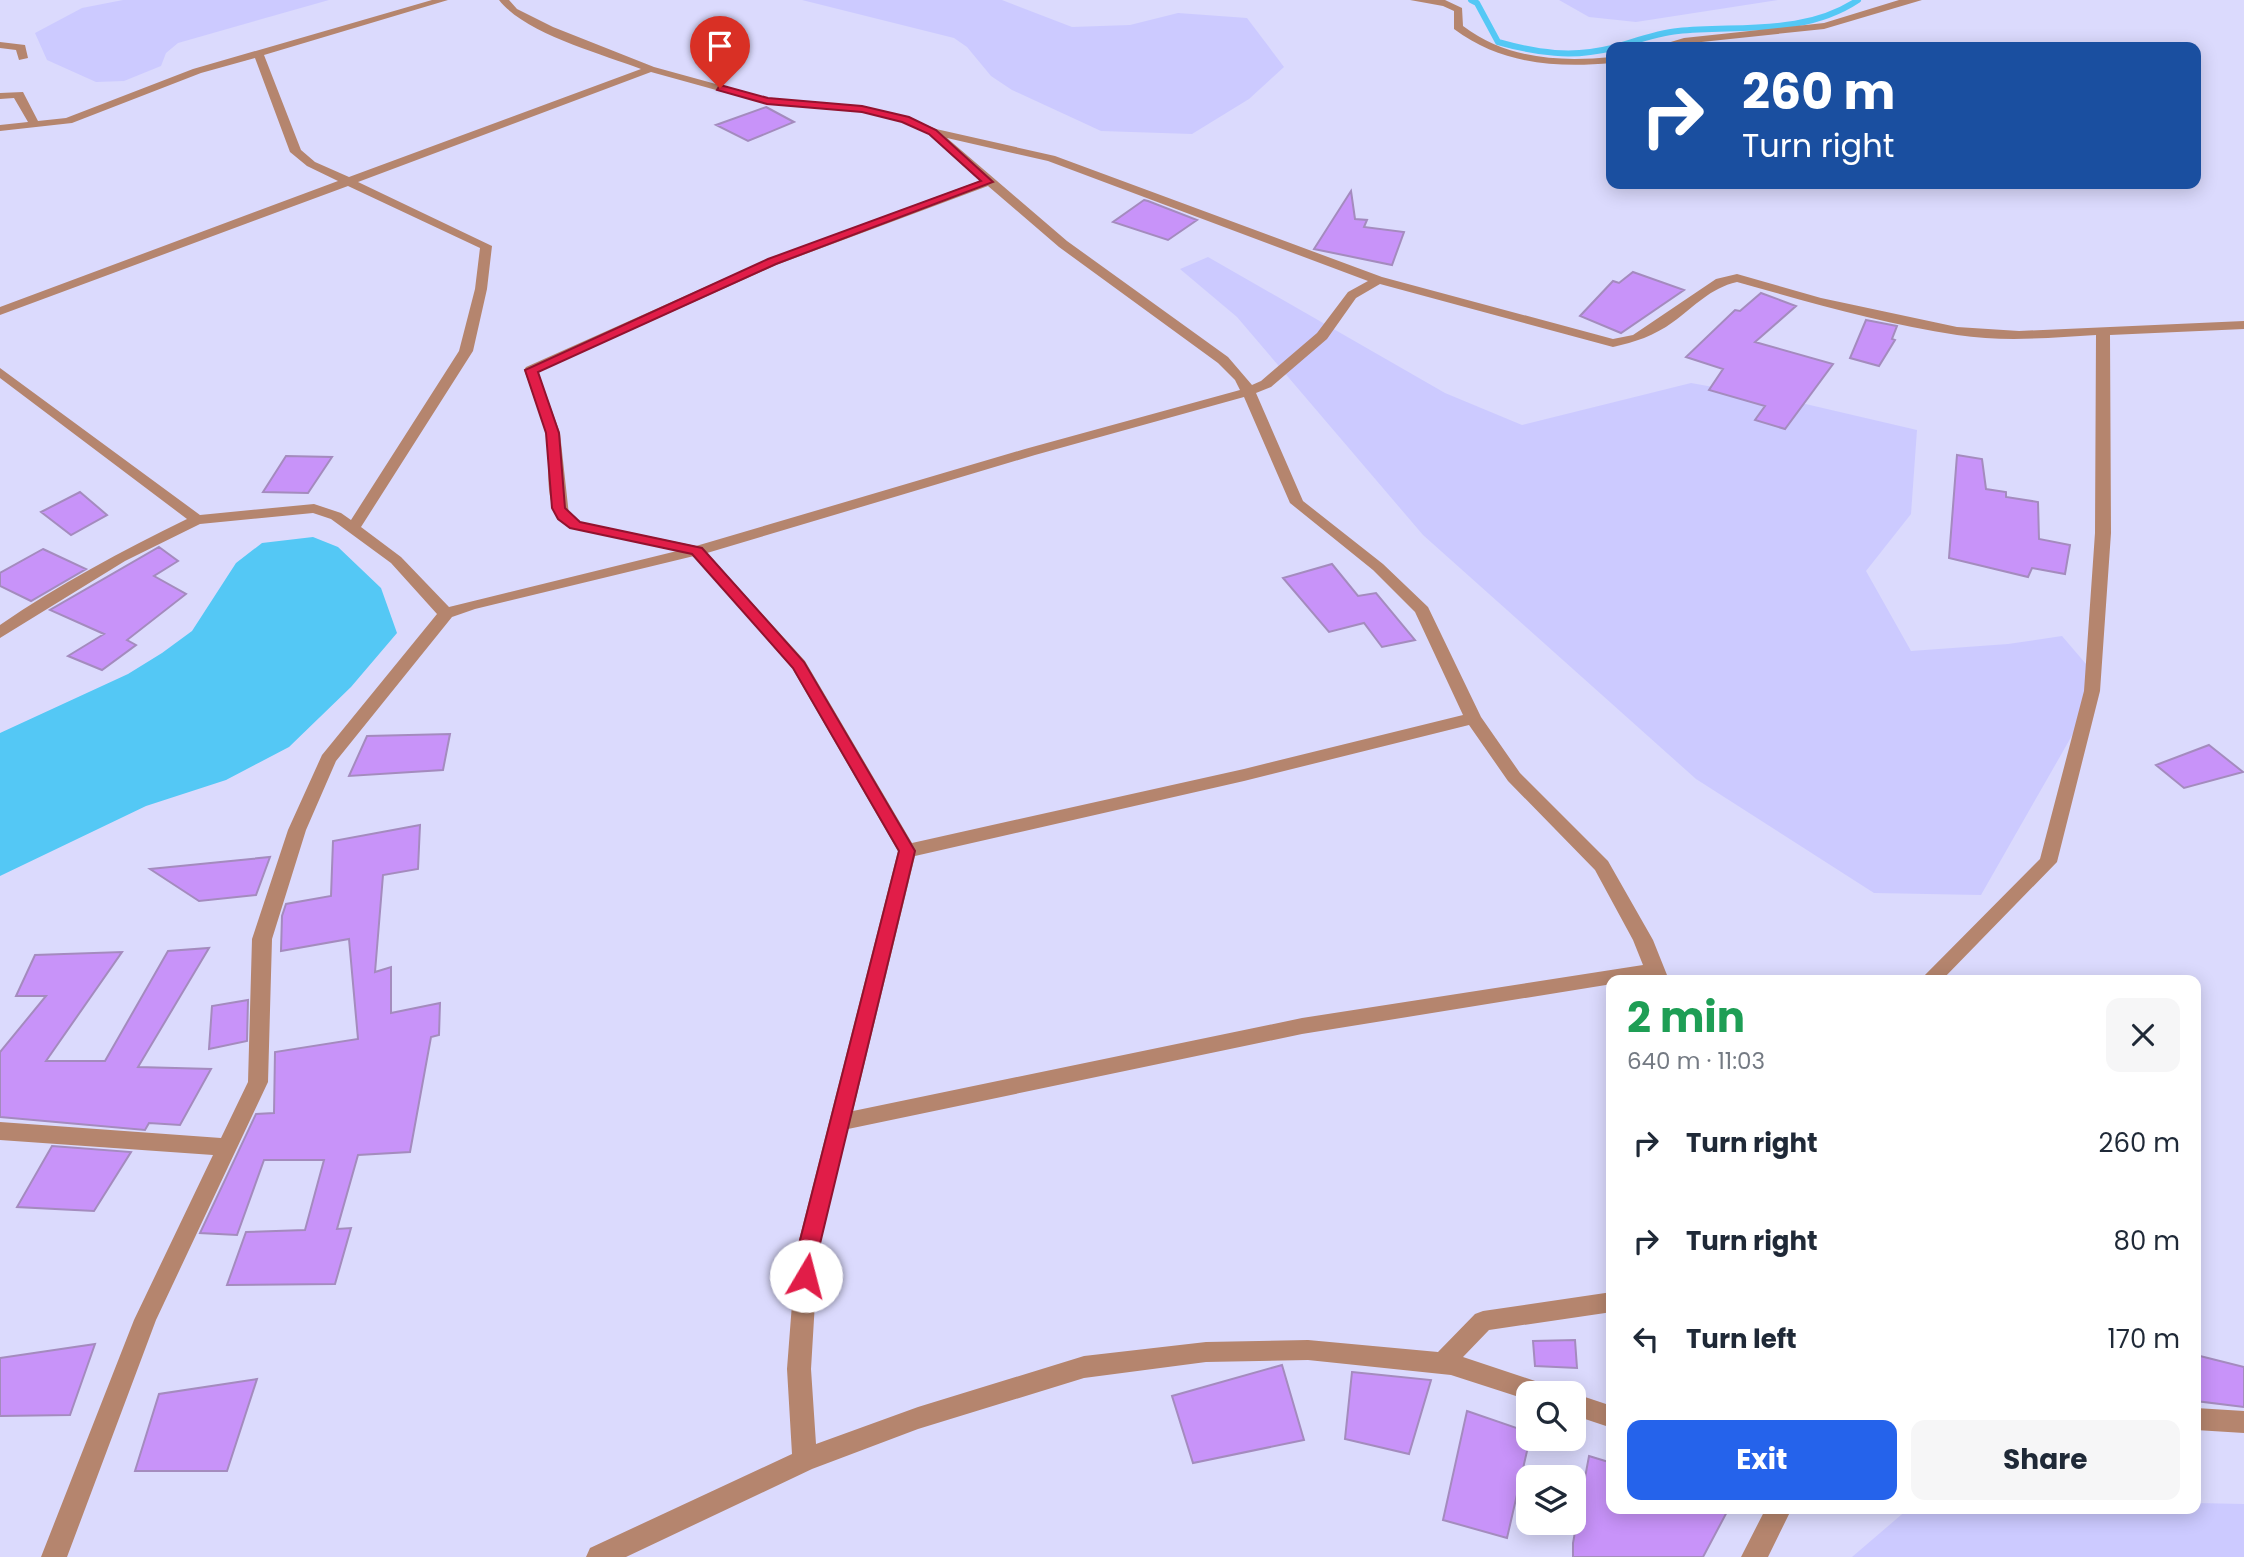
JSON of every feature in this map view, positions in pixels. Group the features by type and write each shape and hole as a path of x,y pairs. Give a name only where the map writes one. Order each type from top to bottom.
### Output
{"street":[{"path":"0,128 68,121 197,71 443,0"},
{"path":"504,0 514,11 549,29 650,69 767,101 862,109 906,120 933,132 1051,158 1378,280 1614,342 1637,338 1669,320 1691,299 1720,282 1737,278 1819,300 1957,331 2019,335 2244,325"},
{"path":"1415,0 1445,3 1459,10 1458,27 1486,48 1533,59 1606,60"},
{"path":"1680,42 1824,26 1846,21 1871,8 1916,0"},
{"path":"0,45 21,47 23,58"},
{"path":"258,52 296,152 312,164 349,183 486,246 481,289 466,351 354,527"},
{"path":"0,311 650,69"},
{"path":"0,96 19,94 21,103 36,126"},
{"path":"933,132 1063,244 1223,360 1241,378 1297,503 1378,567 1422,610 1473,718 1514,776 1602,866 1643,940 1657,975"},
{"path":"805,1460 799,1369 807,1252 907,851 799,665 697,551 575,525 563,517 559,508 553,433 531,370 772,262 988,182"},
{"path":"54,1557 145,1320 258,1082 262,939 297,830 328,759 446,614 470,605 697,551 1248,393 1266,384 1322,336 1352,295 1378,280"},
{"path":"1935,975 2048,862 2092,691 2103,533 2104,330"},
{"path":"0,372 197,520"},
{"path":"0,633 44,602 120,558 197,520 314,508 336,516 354,527 396,560 446,614"},
{"path":"907,851 1244,775 1473,718"},
{"path":"839,1122 1302,1026 1606,982"},
{"path":"0,1131 227,1147"},
{"path":"1442,1364 1483,1321 1606,1303"},
{"path":"599,1557 805,1460 918,1418 1084,1367 1206,1352 1308,1350 1442,1364 1516,1386"},
{"path":"1586,1408 1606,1415"},
{"path":"2201,1419 2244,1422"},
{"path":"1754,1557 1777,1514"}],"shaded area":[{"path":"123,0 329,0 178,43 166,53 161,66 124,81 96,82 47,60 35,33 82,8"},
{"path":"802,0 1002,0 1072,27 1130,25 1178,13 1247,18 1284,67 1249,99 1192,134 1101,131 1012,90 991,76 967,47 954,38"},
{"path":"1559,0 1778,0 1636,22 1589,17"},
{"path":"1208,257 1445,393 1522,425 1691,383 1797,402 1917,430 1911,514 1866,571 1911,651 2008,644 2062,636 2098,678 2074,732 1981,895 1874,893 1696,779 1423,535 1237,317 1180,269"},
{"path":"313,537 338,547 381,588 397,633 351,687 289,747 226,780 146,806 0,876 0,733 128,674 162,653 192,631 236,563 262,543"},
{"path":"2201,1503 2244,1504 2244,1557 1852,1557 1902,1514 2201,1514"}],"building":[{"path":"766,107 794,122 748,141 716,125"},
{"path":"1351,191 1355,219 1367,220 1364,227 1404,232 1392,265 1314,249"},
{"path":"1144,200 1197,220 1168,240 1113,222"},
{"path":"1633,272 1684,290 1621,333 1580,316 1613,281 1619,283"},
{"path":"1761,293 1796,306 1755,342 1833,364 1785,429 1755,420 1765,406 1709,390 1723,369 1686,357 1735,310 1740,311"},
{"path":"1866,320 1897,326 1892,339 1895,340 1879,366 1850,358"},
{"path":"1957,455 1982,459 1986,489 2006,492 2006,497 2038,502 2039,539 2070,545 2065,574 2032,568 2028,577 1949,558"},
{"path":"286,456 332,457 308,493 263,492"},
{"path":"80,492 107,515 71,535 41,512"},
{"path":"159,547 178,561 154,576 186,594 127,640 136,645 102,670 68,656 104,634 50,610"},
{"path":"43,549 86,569 31,601 0,586 0,573"},
{"path":"1332,564 1358,596 1376,593 1415,640 1382,647 1364,623 1329,632 1283,578"},
{"path":"450,734 443,770 349,776 367,736"},
{"path":"2209,745 2243,772 2184,788 2156,765"},
{"path":"420,825 418,869 383,875 375,972 391,967 391,1013 440,1003 439,1035 431,1037 410,1152 358,1155 337,1229 351,1228 335,1284 227,1285 246,1232 305,1230 324,1160 264,1160 237,1235 200,1233 256,1114 274,1113 275,1052 358,1039 349,939 281,951 282,916 286,904 331,896 333,841"},
{"path":"270,857 256,895 199,901 150,869"},
{"path":"209,948 138,1067 211,1069 180,1125 149,1123 145,1130 0,1117 0,1052 46,996 16,996 35,955 122,952 46,1061 105,1061 168,951"},
{"path":"248,1000 247,1041 209,1049 212,1006"},
{"path":"52,1146 131,1152 94,1211 17,1207"},
{"path":"1575,1340 1577,1368 1535,1366 1533,1341"},
{"path":"95,1344 70,1415 0,1416 0,1358"},
{"path":"2201,1356 2244,1367 2244,1407 2201,1402"},
{"path":"1282,1365 1304,1440 1193,1463 1172,1396"},
{"path":"1352,1372 1431,1380 1409,1454 1345,1439"},
{"path":"257,1379 227,1471 135,1471 159,1394"},
{"path":"1467,1411 1516,1428 1516,1451 1527,1451 1524,1465 1516,1465 1516,1499 1507,1538 1443,1520"},
{"path":"1589,1456 1606,1461 1606,1514 1726,1514 1703,1557 1573,1557 1574,1535 1586,1535 1586,1472"}],"waterway":[{"path":"1471,0 1477,3 1498,42 1555,53 1606,49"},
{"path":"1631,42 1678,31 1794,24 1816,19 1858,0"}],"route":[{"path":"720,88 767,101 862,109 906,120 933,132 988,182 772,262 531,370 553,433 559,508 563,517 575,525 697,551 799,665 907,851 807,1252 806,1276"}]}
